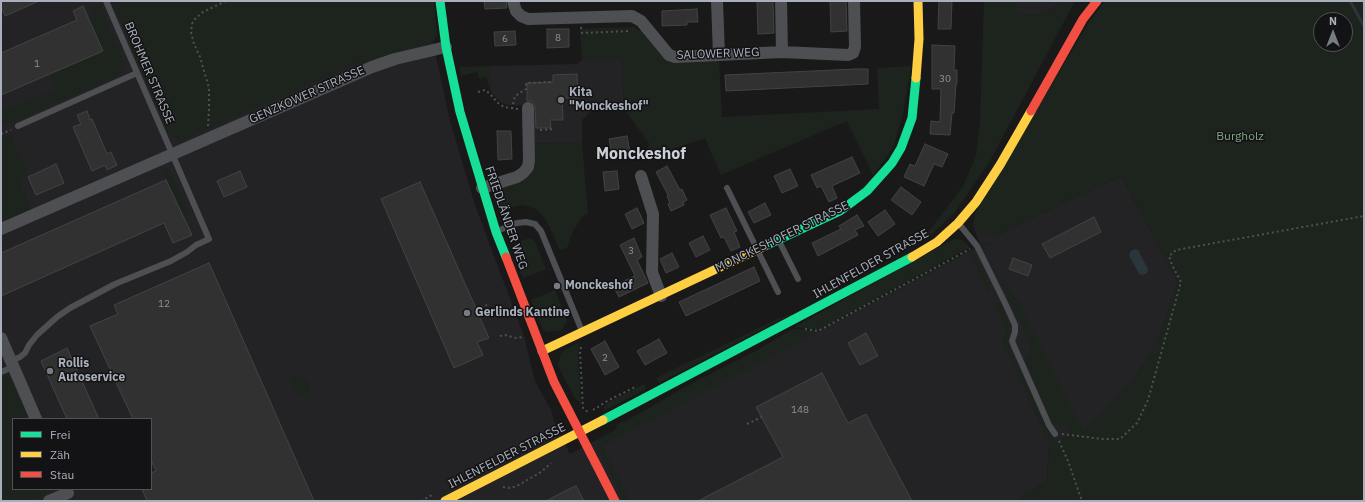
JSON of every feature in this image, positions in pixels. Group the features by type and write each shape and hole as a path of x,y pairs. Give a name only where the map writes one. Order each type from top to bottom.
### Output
{"street":[{"name":"FRIEDLÄNDER WEG","path":"440,1 446,47 460,112 496,232 554,382 580,432"},
{"name":"SALOWER WEG","path":"513,1 516,11 521,16 528,19 625,16 637,19 641,21 672,57 782,52 848,55 854,53 855,47 854,1"},
{"path":"716,1 719,55"},
{"path":"780,1 782,52"},
{"name":"MONCKESHOFER STRASSE","path":"542,351 757,251 840,210 868,191 892,163 907,133 912,118 919,39 918,1"},
{"name":"IHLENFELDER STRASSE","path":"445,501 580,432 915,256 937,242 958,223 976,202 1000,165 1083,19 1097,1"},
{"name":"GENZKOWER STRASSE","path":"1,229 372,67 395,59 446,47"},
{"path":"482,188 517,177 528,167 528,108"},
{"path":"641,176 652,214 652,272 661,296"},
{"path":"1,338 36,418"},
{"name":"IHLENFELDER STRASSE","path":"580,432 615,501"},
{"path":"50,501 69,494"}],"lane":[{"name":"BROHMER STRASSE","path":"106,1 172,154"},
{"path":"18,126 137,73"},
{"path":"1,372 25,353 37,335 57,317 70,308 115,284 171,261 196,245 209,239 172,154"},
{"path":"727,188 778,292"},
{"path":"496,232 517,223 526,222 534,224 541,231 582,332"},
{"path":"958,223 977,246 1005,302 1015,325 1015,332 1012,341 1049,425 1055,434"},
{"path":"779,240 798,279"}],"path":[{"path":"211,137 208,126 209,88 191,32 192,24 195,19 203,12 226,1"},
{"path":"581,17 582,33 630,31"},
{"path":"512,109 514,96 526,89 526,83 553,82"},
{"path":"478,92 485,90 488,91 498,104 512,109 528,108"},
{"path":"1,134 18,126"},
{"path":"528,130 554,129"},
{"path":"1055,434 1102,439 1120,439 1137,423 1148,400 1181,282 1169,256 1176,250 1364,216"},
{"path":"476,309 487,305"},
{"path":"500,336 505,335 521,338 536,334"},
{"path":"582,344 580,352 583,408 589,413"},
{"path":"608,400 637,386"},
{"path":"747,424 762,417"},
{"path":"1055,434 1068,460 1082,501"}],"shaded area":[{"path":"1,1 112,1 169,134 357,64 379,57 422,48 433,42 450,121 475,205 524,336 535,381 551,410 555,424 570,454 614,431 617,424 626,421 691,384 751,354 793,329 818,331 981,246 973,226 979,231 995,236 1121,176 1178,282 1157,342 1132,381 1084,431 1049,444 1047,482 1027,492 1017,501 1,501"},
{"path":"1015,1 1066,1 1036,16 1015,13"},
{"name":"Kita \"Monckeshof\"","path":"622,59 624,109 591,111 582,120 582,142 534,144 532,105 509,105 502,103 491,92 491,66 577,64 582,60"},
{"path":"1135,249 1138,250 1148,269 1147,273 1143,275 1139,274 1129,255 1131,251"}],"green space":[{"path":"112,1 434,1 437,35 433,42 422,48 379,57 357,64 178,142 169,134"},
{"path":"984,1 1015,1 1015,13 1036,16 1066,1 1075,1 990,161 955,212 931,235 921,242 963,186 976,156 980,123"},
{"name":"Burgholz","path":"1105,1 1364,1 1364,501 1017,501 1027,492 1047,482 1049,444 1002,340 1007,331 994,305 1000,302 1010,329 1008,338 1009,348 1051,435 1055,441 1067,437 1069,433 1063,425 1054,425 1052,423 1025,361 1025,358 1031,351 1031,348 1023,328 981,242 985,241 991,243 990,246 982,243 998,276 1020,303 1084,431 1132,381 1157,342 1178,282 1121,176 995,236 979,231 973,226 975,213 1089,22"},
{"path":"100,4 124,63 122,71 119,75 1,127 1,112 56,88 50,74 102,51 87,16 94,13 92,8"},
{"path":"634,27 639,31 642,28 666,57 719,59 722,117 879,109 877,68 911,66 903,114 894,145 873,175 847,121 721,175 705,138 645,158 649,143 624,109 622,60 582,60 580,29"},
{"path":"491,66 491,92 486,77 479,79 477,72 461,76 459,67"},
{"path":"11,134 28,175 18,178 32,210 7,220 1,217 1,139"},
{"path":"582,142 588,213 584,215 573,231 567,248 560,250 549,226 543,216 536,209 522,205 500,210 497,208 491,189 518,181 534,144"},
{"path":"165,167 170,171 190,214 182,215 163,171"},
{"path":"527,239 535,241 546,269 523,278 512,250 518,248 518,243"},
{"path":"954,239 962,240 970,247 818,330 794,327"},
{"path":"973,250 991,286 989,294 969,253 602,446 630,501 624,501 599,451 598,444 600,438 616,429 617,424 626,421 691,384 751,354 793,329 818,331"},
{"path":"555,290 567,321 562,329 548,332 543,330 531,300"},
{"path":"790,315 659,383 656,378 779,318"},
{"path":"580,342 578,352 581,403 575,398 558,364 561,354 565,350"},
{"path":"293,376 300,376 308,381 311,386 309,392 303,395 293,390 290,382"},
{"path":"4,377 11,379 28,418 12,418 12,490 49,490 44,495 32,501 1,501 1,378"},
{"path":"644,384 646,389 604,411 604,407 609,402"}],"building":[{"path":"1,1 39,1 5,16 1,6"},
{"path":"484,1 506,1 507,8 485,9"},
{"path":"757,1 773,1 774,33 758,34"},
{"path":"830,1 846,1 847,31 831,32"},
{"path":"939,1 952,1 951,29 938,29"},
{"path":"83,6 103,51 1,95 1,53 77,20 73,11"},
{"path":"697,9 698,22 687,22 687,25 662,26 662,11"},
{"path":"547,29 569,29 569,47 547,48"},
{"path":"515,31 516,45 495,46 494,32"},
{"path":"932,45 955,46 954,70 957,70 957,84 950,135 930,134 931,121 940,122 941,89 932,89"},
{"path":"868,69 868,84 726,91 725,75"},
{"path":"577,74 578,98 562,98 563,120 550,120 551,128 536,128 535,107 532,101 527,101 527,83 553,82 553,75"},
{"path":"87,111 107,154 111,152 117,165 107,170 105,165 92,171 73,127 81,124 77,115"},
{"path":"497,131 511,131 512,159 498,160"},
{"path":"627,136 630,152 612,155 609,139"},
{"path":"925,144 948,154 942,167 934,164 924,186 904,177 910,164 915,166"},
{"path":"852,157 860,173 832,186 837,198 829,202 821,186 817,188 811,175"},
{"path":"56,164 64,183 36,195 28,177"},
{"path":"667,166 680,190 682,189 687,200 683,202 684,205 671,211 668,204 670,203 667,196 668,195 656,172"},
{"path":"790,169 798,186 782,193 774,176"},
{"path":"240,171 247,187 224,197 217,181"},
{"path":"617,171 619,189 605,191 603,172"},
{"path":"166,180 192,235 173,243 164,223 1,296 1,253"},
{"path":"420,182 489,338 477,342 483,355 454,368 381,199"},
{"path":"901,187 921,202 912,215 891,200"},
{"path":"765,203 771,215 754,223 748,212"},
{"path":"637,208 644,223 632,229 625,214"},
{"path":"726,208 737,231 734,232 740,247 731,251 724,237 721,238 710,215"},
{"path":"885,210 895,224 878,236 868,222"},
{"path":"857,215 864,226 855,230 858,235 818,256 812,243 841,229 839,226"},
{"path":"1094,217 1101,232 1050,258 1042,244"},
{"path":"703,236 710,250 696,257 689,243"},
{"path":"634,238 642,257 637,260 648,283 619,297 613,286 635,276 620,245"},
{"path":"672,253 679,267 666,273 660,259"},
{"path":"1013,258 1032,265 1028,276 1009,269"},
{"path":"209,263 314,501 147,501 142,490 152,490 152,473 156,471 152,462 152,418 133,418 90,326 118,314 114,305"},
{"path":"754,267 760,281 686,316 679,302"},
{"path":"866,333 878,356 860,365 848,343"},
{"path":"659,339 667,353 645,365 637,351"},
{"path":"605,341 619,367 605,375 591,349"},
{"path":"67,348 99,418 67,418 41,361"},
{"path":"822,373 848,423 866,414 912,501 698,501 783,457 756,407"},
{"path":"576,486 584,501 546,501 567,490"}],"waterway":[{"path":"1350,1 1364,26"}],"traffic: fast":[{"path":"440,1 446,47 460,112 496,232 506,257"},
{"path":"765,246 840,211 867,191 892,163 901,148 912,118 916,78"},
{"path":"603,420 912,257"}],"traffic: slow":[{"path":"916,78 919,39 918,1"},
{"path":"912,257 937,242 958,223 976,202 1000,165 1031,111"},
{"path":"542,351 765,246"},
{"path":"445,501 603,420"}],"traffic: jam":[{"path":"1031,111 1083,19 1097,1"},
{"path":"506,257 554,382 615,501"}],"place":[{"name":"Kita \"Monckeshof\"","path":"561,100"},
{"name":"Monckeshof","path":"557,286"},
{"name":"Gerlinds Kantine","path":"467,313"},
{"name":"Rollis Autoservice","path":"50,371"}],"district":[{"name":"Monckeshof","path":"641,154"}]}
